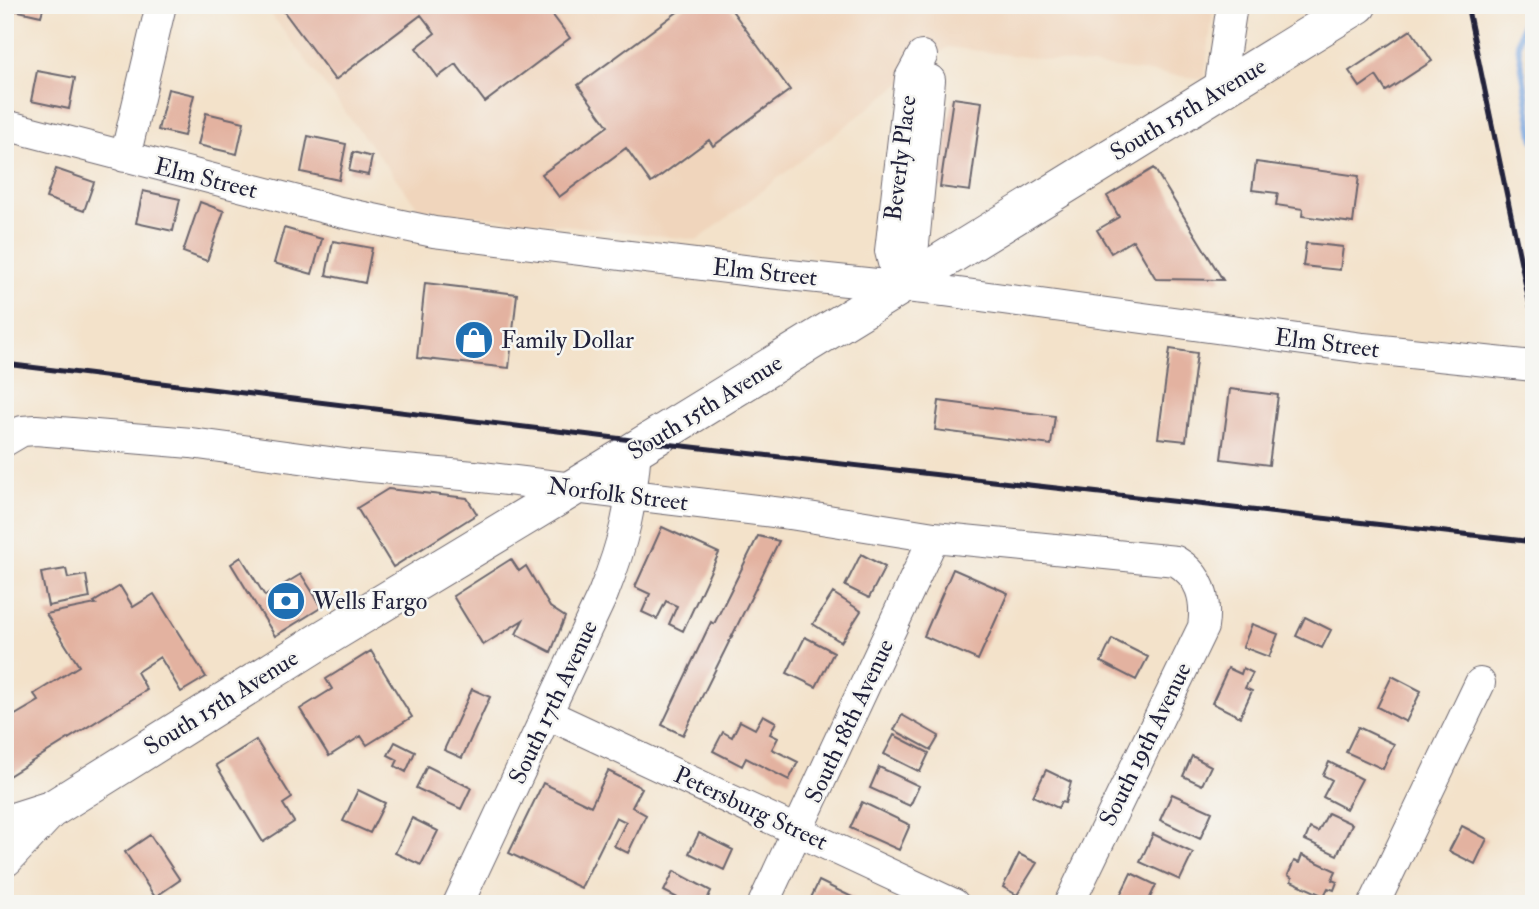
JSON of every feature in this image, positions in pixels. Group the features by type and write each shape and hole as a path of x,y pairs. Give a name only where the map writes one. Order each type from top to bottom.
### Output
{"main road":[{"name":"South 15th Avenue","path":"5,858 52,809 323,639 636,450 1358,5"},
{"name":"South 15th Avenue","path":"5,824 52,809"}],"street":[{"path":"125,157 161,5"},
{"path":"1219,90 1232,5"},
{"name":"Beverly Place","path":"922,56 930,79 914,244 899,286 890,251 910,78 922,56"},
{"name":"Elm Street","path":"5,125 340,212 434,232 1131,314 1363,348 1534,366"},
{"name":"Norfolk Street","path":"17,436 191,443 359,466 790,514 934,537 1176,561 1187,568 1197,581"},
{"name":"South 17th Avenue","path":"458,904 623,544 632,496 636,450"},
{"name":"South 18th Avenue","path":"763,904 934,537"},
{"name":"South 19th Avenue","path":"1069,904 1202,626 1205,610 1197,581"},
{"path":"1374,904 1480,683"},
{"name":"Petersburg Street","path":"547,714 954,904"}],"shaded area":[{"path":"264,5 1214,5 1204,79 948,47 698,240 419,209"}],"building":[{"path":"5,5 44,5 41,16 5,8"},
{"path":"279,5 545,5 570,38 485,102 456,64 438,77 416,48 435,33 421,15 335,80"},
{"path":"687,5 728,5 790,90 713,146 709,140 651,183 626,148 559,197 542,174 608,126 578,85"},
{"path":"1411,30 1432,61 1386,91 1376,76 1360,87 1349,71"},
{"path":"37,71 75,78 69,109 31,101"},
{"path":"168,89 194,95 184,136 158,130"},
{"path":"953,98 982,102 970,191 940,187"},
{"path":"206,113 244,122 237,154 198,145"},
{"path":"308,136 346,144 339,180 301,172"},
{"path":"353,152 372,157 368,175 349,171"},
{"path":"1256,162 1359,176 1353,223 1302,216 1303,209 1276,205 1278,193 1252,190"},
{"path":"1154,168 1223,280 1156,279 1133,240 1111,253 1097,230 1119,217 1107,196"},
{"path":"56,169 94,182 84,211 46,198"},
{"path":"143,191 180,199 173,231 136,223"},
{"path":"200,202 224,211 207,261 183,252"},
{"path":"284,228 322,239 312,274 274,263"},
{"path":"333,241 372,248 365,283 326,275"},
{"path":"1306,243 1343,247 1340,270 1303,266"},
{"path":"425,283 517,294 509,368 417,358"},
{"path":"1170,349 1197,353 1186,441 1158,438"},
{"path":"1230,389 1278,395 1269,465 1221,459"},
{"path":"939,401 1055,416 1051,445 935,430"},
{"path":"388,489 467,498 477,514 393,567 357,508"},
{"path":"662,527 719,553 683,631 669,624 677,606 666,601 657,619 642,612 650,594 635,587"},
{"path":"758,536 779,541 683,735 662,725 711,622 714,624"},
{"path":"861,554 885,567 869,598 845,586"},
{"name":"Wells Fargo","path":"241,557 265,596 301,574 322,607 275,636 231,564"},
{"path":"511,559 519,571 526,566 550,607 565,617 551,652 516,634 523,620 483,645 453,596"},
{"path":"66,569 68,578 86,575 90,598 48,606 41,573"},
{"path":"953,569 1008,593 978,660 924,636"},
{"path":"120,586 133,607 154,594 206,677 181,692 160,657 137,672 147,690 7,777 5,721 39,701 34,694 79,666 46,614 96,604 94,602"},
{"path":"833,593 861,611 841,642 813,624"},
{"path":"1305,617 1331,630 1322,648 1296,636"},
{"path":"1252,624 1278,634 1269,657 1243,647"},
{"path":"805,637 834,652 816,687 787,673"},
{"path":"1112,639 1148,657 1136,680 1101,662"},
{"path":"371,651 412,717 367,745 361,736 329,756 300,709 332,689 326,679"},
{"path":"1228,668 1241,674 1243,668 1253,673 1245,688 1252,691 1240,717 1212,703"},
{"path":"1392,676 1421,691 1406,722 1377,707"},
{"path":"472,689 490,697 462,758 444,750"},
{"path":"763,715 776,722 770,734 778,738 772,749 798,762 789,780 746,758 742,766 713,751 723,732 732,737 740,721 755,729"},
{"path":"902,715 939,736 931,750 894,730"},
{"path":"1358,727 1394,744 1383,769 1346,752"},
{"path":"894,735 929,753 920,772 884,754"},
{"path":"256,740 292,798 283,804 294,822 263,842 216,765"},
{"path":"395,742 415,752 406,772 395,766 398,760 388,755"},
{"path":"1192,756 1211,766 1202,785 1183,776"},
{"path":"1329,762 1362,779 1346,809 1323,797 1332,780 1323,775"},
{"path":"427,766 471,788 461,809 416,788"},
{"path":"879,767 919,786 910,806 870,788"},
{"path":"1046,770 1071,782 1065,803 1061,802 1058,808 1033,796"},
{"path":"608,771 642,788 632,807 646,815 628,853 614,846 626,822 616,817 581,888 509,853 543,783 591,806"},
{"path":"358,790 385,803 370,833 343,821"},
{"path":"1172,794 1212,812 1200,839 1160,820"},
{"path":"862,802 910,825 899,850 850,828"},
{"path":"1328,813 1352,824 1337,855 1305,840 1310,828 1318,832"},
{"path":"412,818 438,831 421,865 395,853"},
{"path":"1462,826 1487,839 1475,864 1449,851"},
{"path":"699,833 733,850 724,870 689,853"},
{"path":"1153,834 1193,853 1180,880 1140,862"},
{"path":"150,835 180,880 155,897 125,852"},
{"path":"1019,854 1037,863 1017,895 1003,887"},
{"path":"1302,855 1336,871 1332,880 1337,882 1334,890 1328,888 1324,896 1291,881 1292,878 1288,875 1294,861 1299,863"},
{"path":"674,871 711,891 705,904 689,904 664,891"},
{"path":"1131,873 1156,885 1147,904 1116,904"},
{"path":"819,881 854,898 851,904 808,904"}],"waterway":[{"path":"1527,5 1518,44 1534,141"}],"railway":[{"path":"1467,5 1534,325"},
{"path":"5,364 648,442 1534,542"}],"place":[{"name":"Family Dollar","path":"474,340"},
{"name":"Wells Fargo","path":"286,601"}]}
